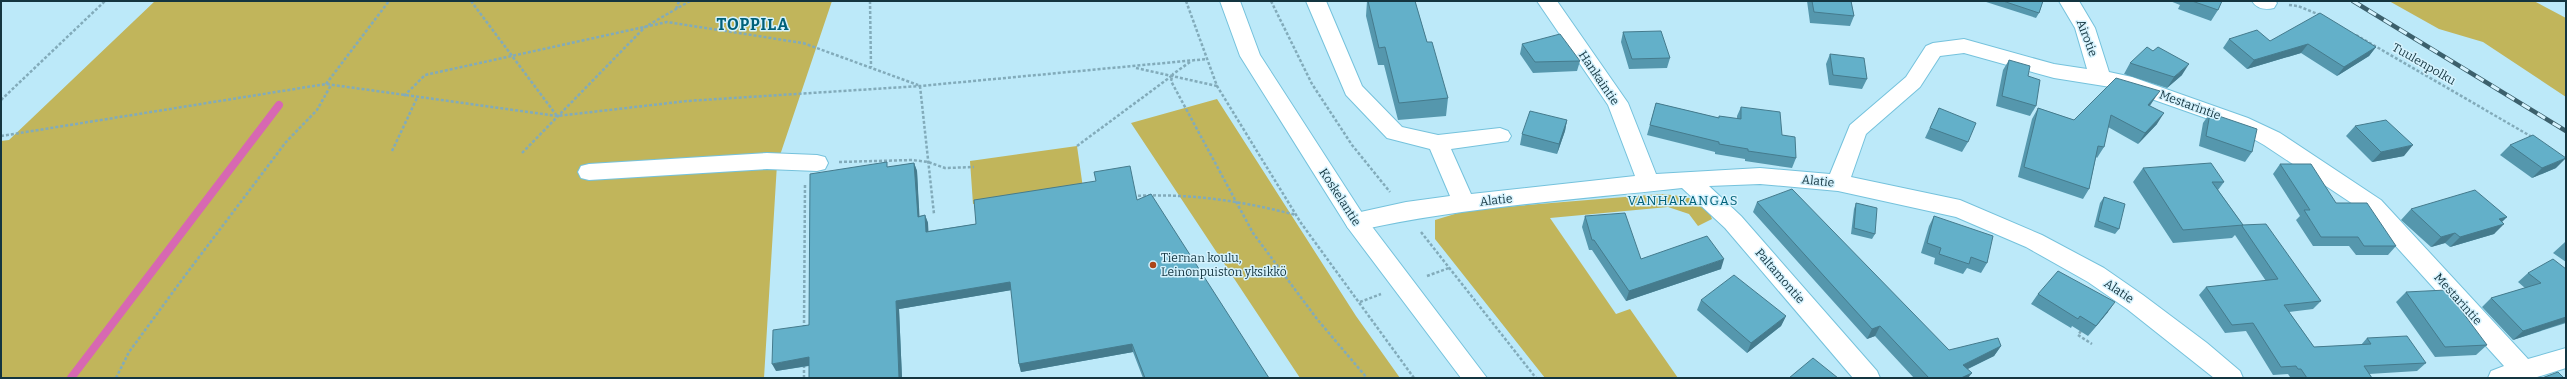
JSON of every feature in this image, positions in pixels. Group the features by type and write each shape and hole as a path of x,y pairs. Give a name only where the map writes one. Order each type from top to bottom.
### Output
{"street":[{"name":"Koskelantie","path":"1230,1 1250,56 1356,222 1475,378"},
{"path":"1316,1 1353,90 1395,133 1438,143 1500,136"},
{"name":"Hankaintie","path":"1547,1 1618,103 1648,183"},
{"name":"Airotie","path":"2069,1 2085,28 2100,77"},
{"name":"Mestarintie","path":"1838,183 1857,130 1913,82 1933,51 1940,48 1964,46 2054,71 2125,82 2241,123 2278,143 2362,197 2373,206 2522,370"},
{"path":"1438,143 1464,203"},
{"path":"589,172 767,161 817,163"},
{"name":"Alatie","path":"1356,222 1406,211 1464,203 1688,179 1760,176 1838,183 1960,209 2034,241 2096,275 2135,302 2198,350 2231,378"},
{"name":"Paltamontie","path":"1688,179 1733,222 1868,378"},
{"path":"2500,378 2522,370 2566,358"}],"path":[{"path":"1,100 104,1"},
{"path":"326,84 389,1"},
{"path":"471,1 514,56 557,116"},
{"path":"676,9 679,1"},
{"path":"522,153 645,27 690,1"},
{"path":"870,1 871,67"},
{"path":"1186,1 1217,86 1296,215 1414,378"},
{"path":"2264,2 2298,6 2327,18"},
{"path":"404,96 425,76 667,22 803,43 920,86"},
{"name":"Tuulenpolku","path":"2354,34 2538,140"},
{"path":"1,136 326,84 417,98 557,116 687,101 920,86 1131,68 1207,59"},
{"path":"1077,146 1191,61"},
{"path":"1131,68 1173,74 1217,86"},
{"path":"1173,74 1171,80 1209,153 1238,201 1253,233 1317,319 1367,378"},
{"path":"116,378 129,352 184,277 286,142 317,110 331,85"},
{"path":"920,86 934,214"},
{"path":"392,151 417,98"},
{"path":"804,331 805,181 817,163 912,160 928,162 945,168 974,167"},
{"path":"1125,196 1155,194 1238,201 1296,215"},
{"path":"2080,331 2078,335 2092,344"},
{"path":"804,362 804,378"}],"shaded area":[{"path":"155,1 832,1 777,164 764,378 1,378 1,141 9,140"},
{"path":"2389,1 2534,1 2566,18 2566,97 2483,42 2439,29"},
{"path":"1217,99 1356,316 1400,378 1300,378 1131,123"},
{"path":"1077,146 1083,188 973,204 970,161"},
{"path":"1661,194 1683,197 1698,202 1709,211 1712,219 1698,226 1689,214 1668,207 1550,218 1616,314 1630,309 1678,378 1545,378 1435,239 1435,220 1468,210"}],"building":[{"path":"1368,1 1415,1 1427,42 1432,42 1448,98 1399,103 1385,47 1379,48"},
{"path":"1812,1 1851,1 1854,16 1814,12"},
{"path":"2003,1 2043,1 2039,13"},
{"path":"2192,1 2222,1 2218,10"},
{"path":"2320,13 2376,47 2344,67 2308,44 2254,60 2229,39 2257,30 2270,41"},
{"path":"1661,31 1670,58 1632,59 1623,32"},
{"path":"1560,34 1580,61 1535,62 1522,44"},
{"path":"2147,47 2153,51 2158,47 2189,64 2174,77 2130,63"},
{"path":"1830,54 1864,58 1867,79 1833,75"},
{"path":"2009,60 2030,66 2028,76 2040,80 2036,106 2002,96"},
{"path":"2116,78 2160,91 2148,105 2164,113 2145,133 2111,115 2104,147 2098,146 2089,189 2024,167 2038,108 2074,120"},
{"path":"1656,103 1719,118 1719,116 1741,119 1741,107 1780,112 1782,135 1795,137 1796,158 1748,151 1748,149 1719,144 1719,142 1650,125"},
{"path":"1939,108 1976,123 1968,142 1930,128"},
{"path":"1530,111 1567,120 1559,144 1522,134"},
{"path":"2210,113 2257,129 2252,152 2206,136"},
{"path":"2386,120 2413,145 2381,152 2355,126"},
{"path":"2533,135 2566,158 2542,168 2510,145"},
{"path":"887,162 887,167 914,163 918,217 925,215 926,232 976,224 974,200 1096,181 1094,172 1130,166 1137,200 1151,194 1269,378 1145,378 1132,344 1019,364 1010,282 896,301 899,378 809,378 809,357 772,364 773,330 809,325 810,174"},
{"path":"2211,163 2224,182 2212,182 2243,225 2183,230 2143,168"},
{"path":"2280,164 2311,164 2336,203 2367,203 2396,246 2364,246 2358,237 2321,237 2304,210 2310,210"},
{"path":"1792,189 1949,350 1998,338 2001,346 1963,365 1972,373 1961,378 1929,378 1880,326 1872,329 1757,202"},
{"path":"2475,190 2507,217 2499,219 2504,224 2460,237 2455,233 2441,237 2411,209"},
{"path":"2104,197 2125,204 2119,229 2098,221"},
{"path":"1856,203 1877,208 1875,234 1854,228"},
{"path":"1625,213 1641,259 1707,236 1724,259 1629,291 1594,240 1592,240 1585,216"},
{"path":"1934,216 1993,236 1987,263 1971,257 1969,264 1939,254 1941,248 1927,243"},
{"path":"2266,224 2321,301 2284,305 2314,347 2371,344 2367,338 2407,336 2426,363 2364,366 2372,378 2307,378 2301,369 2298,369 2296,366 2281,367 2253,323 2232,325 2206,287 2278,279 2242,226"},
{"path":"2553,259 2566,269 2566,317 2523,331 2491,298 2541,283 2528,273"},
{"path":"2058,271 2115,302 2096,326 2080,316 2078,319 2038,294"},
{"path":"1734,275 1786,316 1751,343 1701,300"},
{"path":"2446,290 2487,345 2445,347 2406,292"},
{"path":"1813,358 1838,378 1789,378"},
{"path":"2558,372 2564,378 2542,378"}],"waterway":[{"path":"71,378 279,105"}],"railway":[{"path":"2353,1 2566,131"}],"place":[{"name":"Tiernan koulu, Leinonpuiston yksikkö","path":"1153,265"}],"district":[{"name":"TOPPILA","path":"753,24"},
{"name":"VANHAKANGAS","path":"1683,200"}]}
